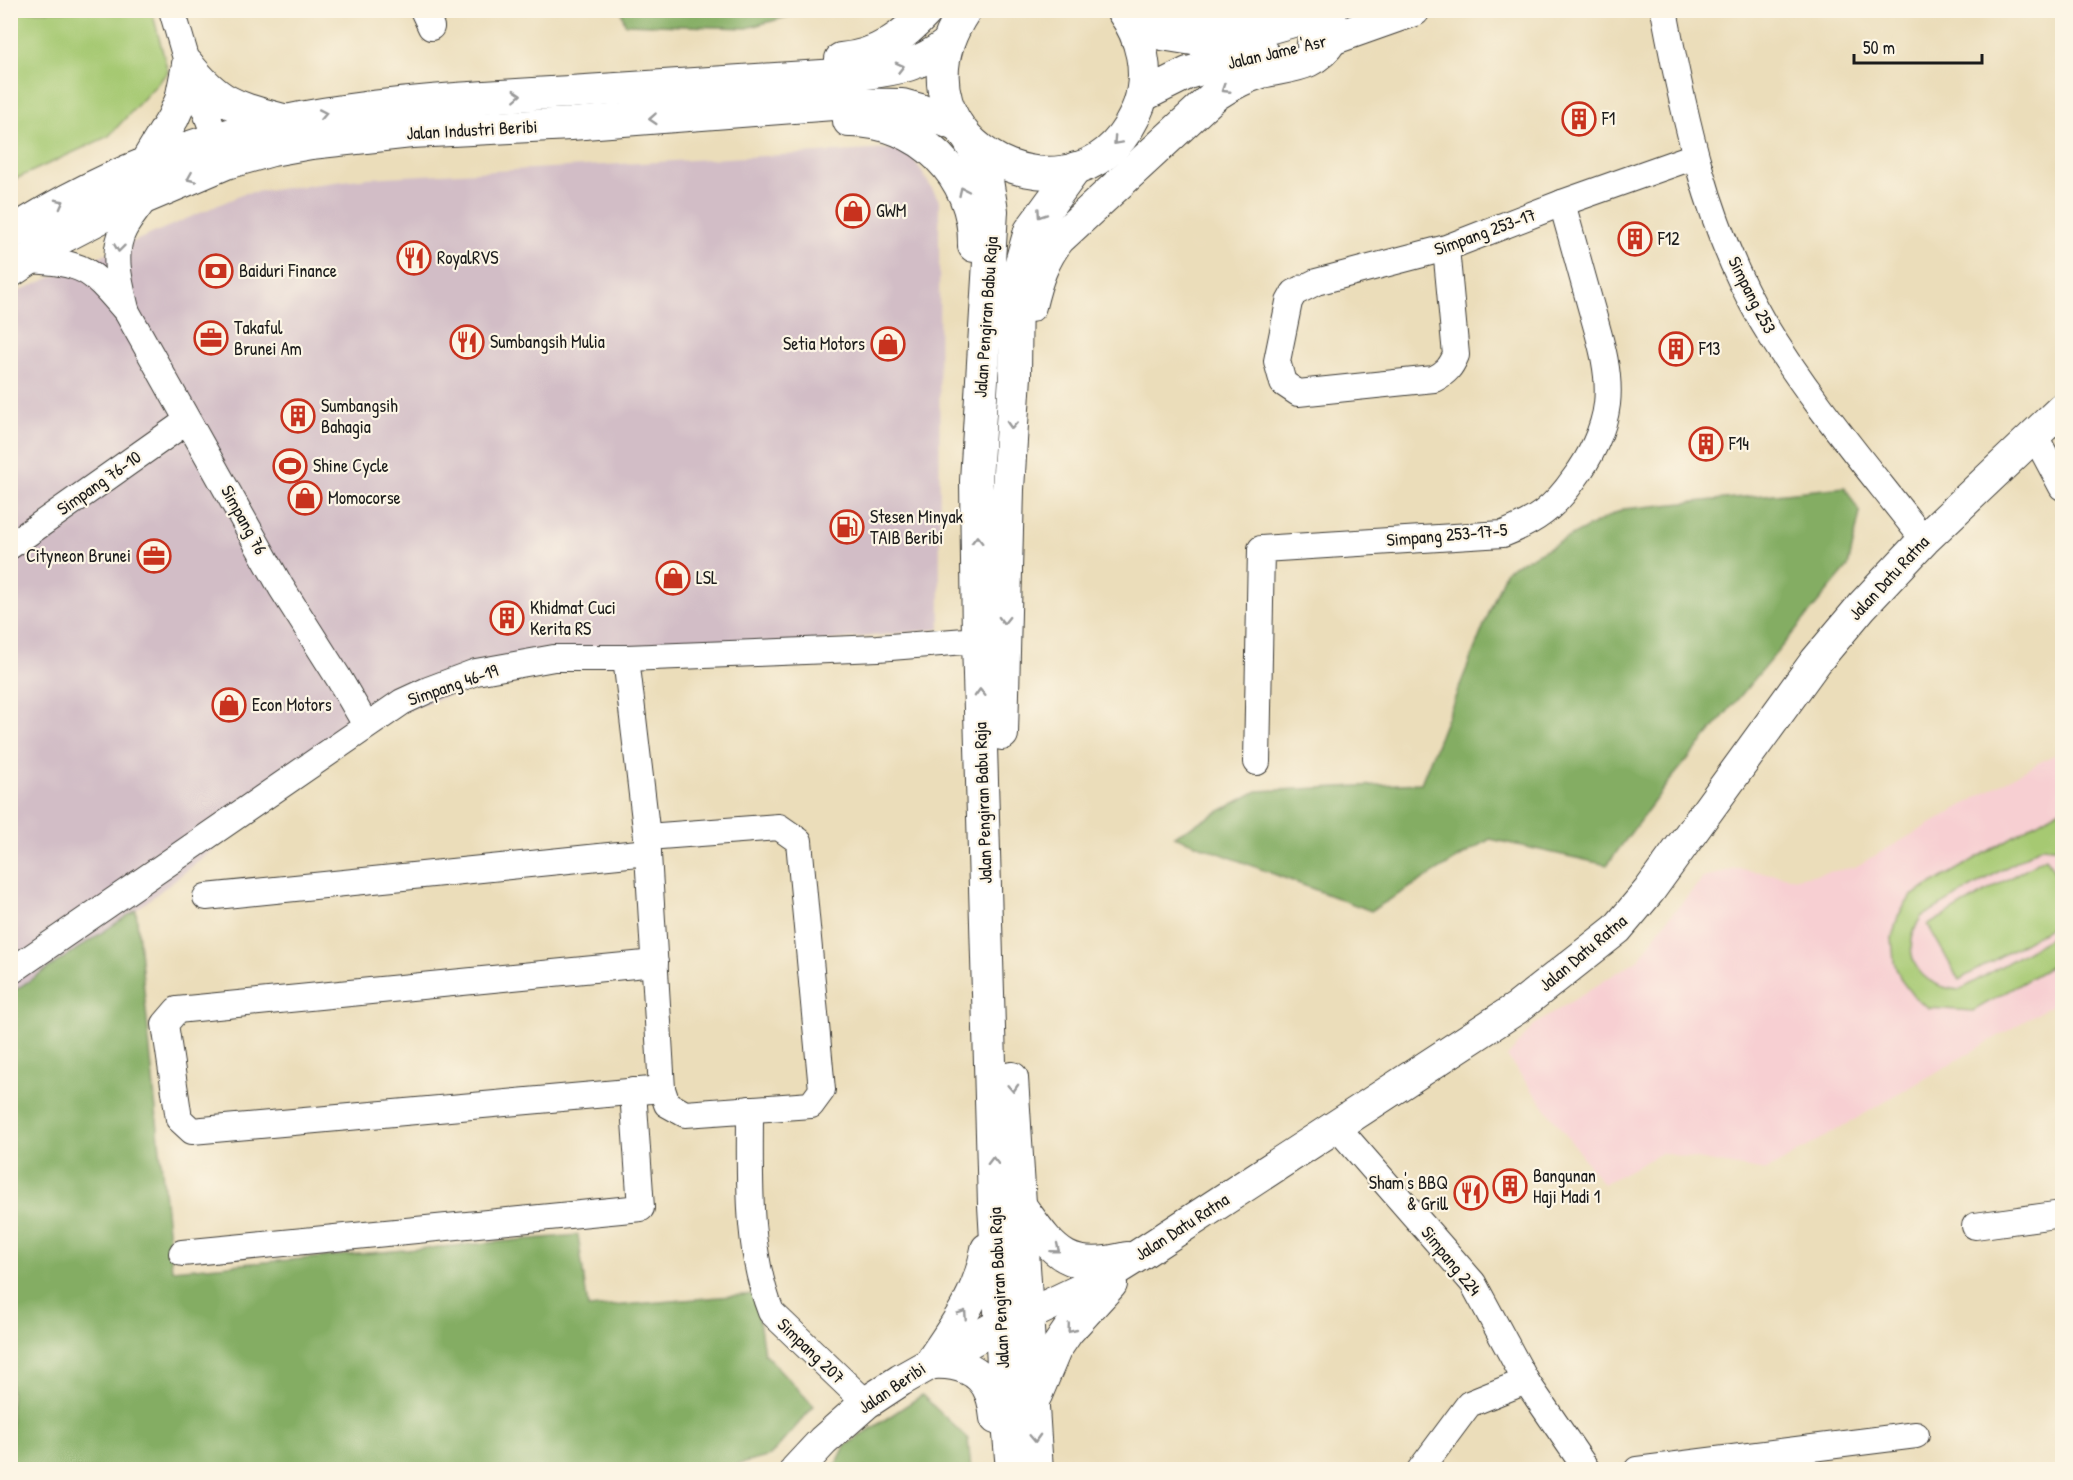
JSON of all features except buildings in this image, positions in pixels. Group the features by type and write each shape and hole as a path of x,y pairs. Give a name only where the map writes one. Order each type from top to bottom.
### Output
{"main road":[{"path":"706,83 731,71 755,66 848,59 871,54 898,39 928,10"},
{"path":"947,44 965,10"},
{"path":"1175,10 1183,15 1206,20 1229,20 1274,10"},
{"name":"Jalan Jame 'Asr","path":"1127,17 1162,34 1205,40 1268,28 1332,25 1414,10"},
{"path":"963,133 983,153 1018,170 1038,173 1057,172 1076,168 1095,159 1125,132 1142,96 1143,59 1139,40 1127,17"},
{"path":"1015,376 1040,269 1048,253 1059,239 1215,95 1245,78 1311,60 1325,51 1332,25"},
{"name":"Jalan Jame 'Asr","path":"1142,96 1188,74 1332,25"},
{"name":"Jalan Industri Beribi","path":"18,266 59,239 146,197 221,151 287,121 347,110 433,100 865,74 901,68 923,60 947,44"},
{"name":"Jalan Pengiran Babu Raja","path":"947,44 943,65 944,86 949,107 986,174 992,211 976,481 978,640 1006,1205 1014,1320 1010,1470"},
{"path":"188,66 204,86 234,106 287,121"},
{"path":"145,164 173,118 181,100 188,66"},
{"name":"Jalan Industri Beribi","path":"10,234 44,212 101,182 145,164 221,151 272,150 366,136 711,115 833,104 902,105 920,110 963,133"},
{"path":"711,115 755,124 863,121 880,124 907,133 941,158 962,188 972,215 974,238 972,324 982,372"},
{"name":"Jalan Pengiran Babu Raja","path":"1006,1205 1007,992 1001,726 1008,500 1015,376 1016,280 1030,231 1076,168"},
{"name":"Jalan Datu Ratna","path":"1014,1320 1091,1285 1139,1255 1517,1008 1617,930 1649,891 1816,661 1862,606 1924,540 2062,409"},
{"path":"931,1363 969,1305 978,1286 1006,1205 1063,1256 1078,1262 1108,1263 1139,1255"},
{"path":"1034,1400 1055,1350 1068,1331 1139,1255"},
{"name":"Jalan Pengiran Babu Raja","path":"1014,1320 1034,1400 1037,1470"},
{"name":"Jalan Beribi","path":"796,1470 823,1441 866,1403 931,1363 1014,1320"},
{"path":"931,1363 959,1364 974,1371 991,1392 1010,1470"}],"street":[{"path":"172,10 188,66 221,151"},
{"name":"Simpang 253","path":"1664,10 1695,156 1729,249 1762,321 1837,428 1924,540"},
{"name":"Simpang 253-17","path":"1446,248 1456,355 1449,370 1434,379 1298,393 1283,383 1277,361 1287,313 1294,293 1310,284 1446,248 1562,202 1695,156"},
{"name":"Simpang 76","path":"127,312 119,280 119,242 123,230 146,197"},
{"name":"Simpang 253-17-5","path":"1257,762 1261,549 1503,534 1527,525 1546,512 1562,497 1590,454 1604,420 1607,402 1606,373 1601,342 1562,202"},
{"name":"Simpang 76","path":"18,266 55,262 80,267 103,285 127,312 281,587 366,726"},
{"name":"Simpang 76-10","path":"10,546 187,421"},
{"path":"2035,436 2062,487"},
{"name":"Simpang 46-19","path":"10,972 402,702 476,672 554,658 626,658 878,648 978,640"},
{"path":"206,897 648,845 779,827 799,841 822,1090 811,1105 685,1114 667,1104 662,1089 648,845 626,658"},
{"path":"656,963 177,1010 165,1024 179,1119 192,1131 662,1089"},
{"path":"182,1252 641,1208 633,1091"},
{"name":"Simpang 207","path":"750,1109 750,1223 764,1293 771,1312 866,1403"},
{"name":"Simpang 224","path":"1336,1126 1473,1283 1526,1381 1587,1470"},
{"path":"1975,1226 2062,1214"},
{"path":"1420,1470 1470,1404 1526,1381"},
{"path":"1637,1470 1916,1435"}],"shaded area":[{"path":"907,148 939,200 940,629 575,667 493,680 402,712 334,756 136,910 11,993 10,295 246,193 368,178"},
{"path":"2062,751 2062,999 1766,1171 1662,1153 1603,1184 1507,1057 1534,1025 1640,958 1660,928 1703,878 1735,868 1796,878 1855,867"}],"green space":[{"path":"621,10 808,11 747,28 625,24"},
{"path":"10,11 152,11 168,72 109,136 11,181"},
{"path":"1845,487 1860,513 1848,567 1667,784 1607,865 1490,839 1371,911 1174,836 1257,791 1421,783 1506,570 1623,509"},
{"path":"2062,808 2062,849 2041,847 1921,917 1911,944 1912,956 1923,975 1933,983 1945,988 1960,990 2062,931 2062,960 1973,1011 1929,1008 1913,996 1901,980 1894,962 1892,938 1898,916 1911,896"},
{"path":"2046,857 2062,886 2062,921 1959,980 1928,925"},
{"path":"136,910 172,1270 578,1235 588,1308 755,1294 764,1353 814,1406 770,1456 722,1469 11,1470 11,993"},
{"path":"922,1395 968,1439 971,1469 834,1469 845,1446"}],"place":[{"name":"F1","path":"1579,119"},
{"name":"GWM","path":"853,211"},
{"name":"F12","path":"1635,239"},
{"name":"RoyalRVS","path":"414,258"},
{"name":"Baiduri Finance","path":"216,271"},
{"name":"Takaful Brunei Am","path":"211,338"},
{"name":"Sumbangsih Mulia","path":"467,342"},
{"name":"Setia Motors","path":"888,344"},
{"name":"F13","path":"1676,349"},
{"name":"Sumbangsih Bahagia","path":"298,416"},
{"name":"F14","path":"1706,444"},
{"name":"Shine Cycle","path":"290,466"},
{"name":"Momocorse","path":"305,498"},
{"name":"Stesen Minyak TAIB Beribi","path":"847,527"},
{"name":"Cityneon Brunei","path":"154,556"},
{"name":"LSL","path":"673,578"},
{"name":"Khidmat Cuci Kerita RS","path":"507,618"},
{"name":"Econ Motors","path":"229,705"},
{"name":"Bangunan Haji Madi 1","path":"1510,1186"},
{"name":"Sham's BBQ & Grill","path":"1471,1193"}]}
